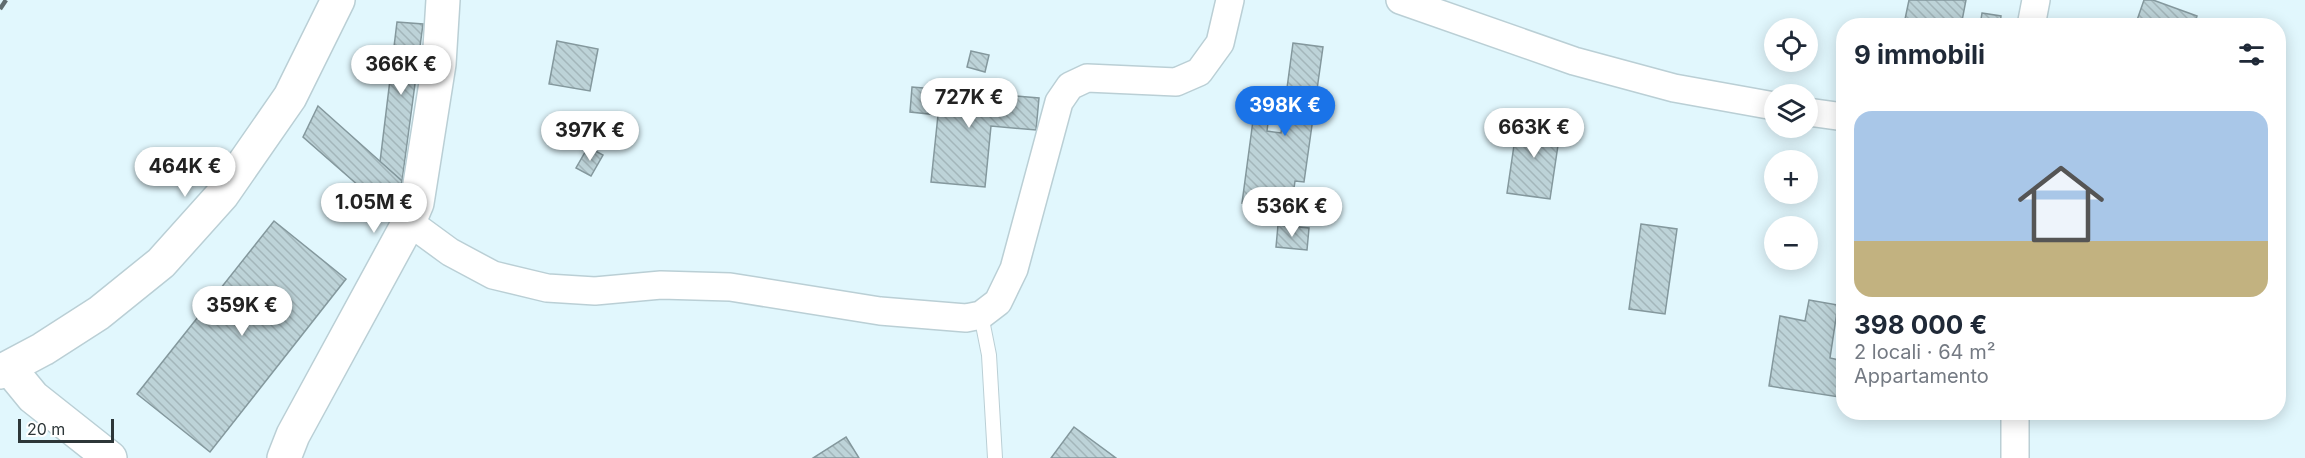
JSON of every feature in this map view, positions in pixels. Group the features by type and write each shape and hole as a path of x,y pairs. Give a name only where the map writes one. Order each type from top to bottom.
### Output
{"street":[{"path":"110,458 33,396 5,370 99,313 152,270 214,204 290,97 338,0"},
{"path":"284,458 293,435 409,222 417,203 439,64 443,0"},
{"path":"409,222 450,252 494,275 547,288 595,291 661,285 729,287 880,311 966,318 981,315 998,302 1014,269 1059,102 1070,86 1088,78 1176,82 1199,72 1220,43 1230,0"},
{"path":"1400,0 1574,61 1674,88 1764,104"},
{"path":"2033,18 2036,0"},
{"path":"1818,113 1836,116"},
{"path":"2015,420 2015,458"}],"lane":[{"path":"981,315 989,355 995,458"}],"building":[{"path":"1909,0 1966,0 1963,18 1905,18"},
{"path":"2144,0 2153,0 2197,16 2196,18 2138,18"},
{"path":"1982,13 2001,16 2001,18 1981,18"},
{"path":"397,22 423,24 402,181 380,162"},
{"path":"557,41 598,49 590,91 549,84"},
{"path":"1293,43 1323,47 1304,182 1295,181 1291,210 1242,203 1254,113 1269,115 1267,131 1281,133"},
{"path":"971,51 989,55 985,72 967,67"},
{"path":"912,87 1039,98 1036,130 991,126 985,187 931,182 938,115 910,112"},
{"path":"318,106 402,181 391,214 303,137"},
{"path":"1518,118 1561,125 1550,199 1507,193"},
{"path":"588,147 603,155 591,176 576,168"},
{"path":"274,221 346,279 210,452 137,394"},
{"path":"1641,224 1677,229 1665,314 1629,309"},
{"path":"1278,225 1309,228 1307,250 1276,247"},
{"path":"1809,300 1836,305 1830,358 1836,359 1836,397 1769,386 1780,316 1805,321"},
{"path":"1074,427 1116,458 1051,458"},
{"path":"846,437 859,458 813,458"}],"railway":[{"path":"0,9 6,0"}]}
